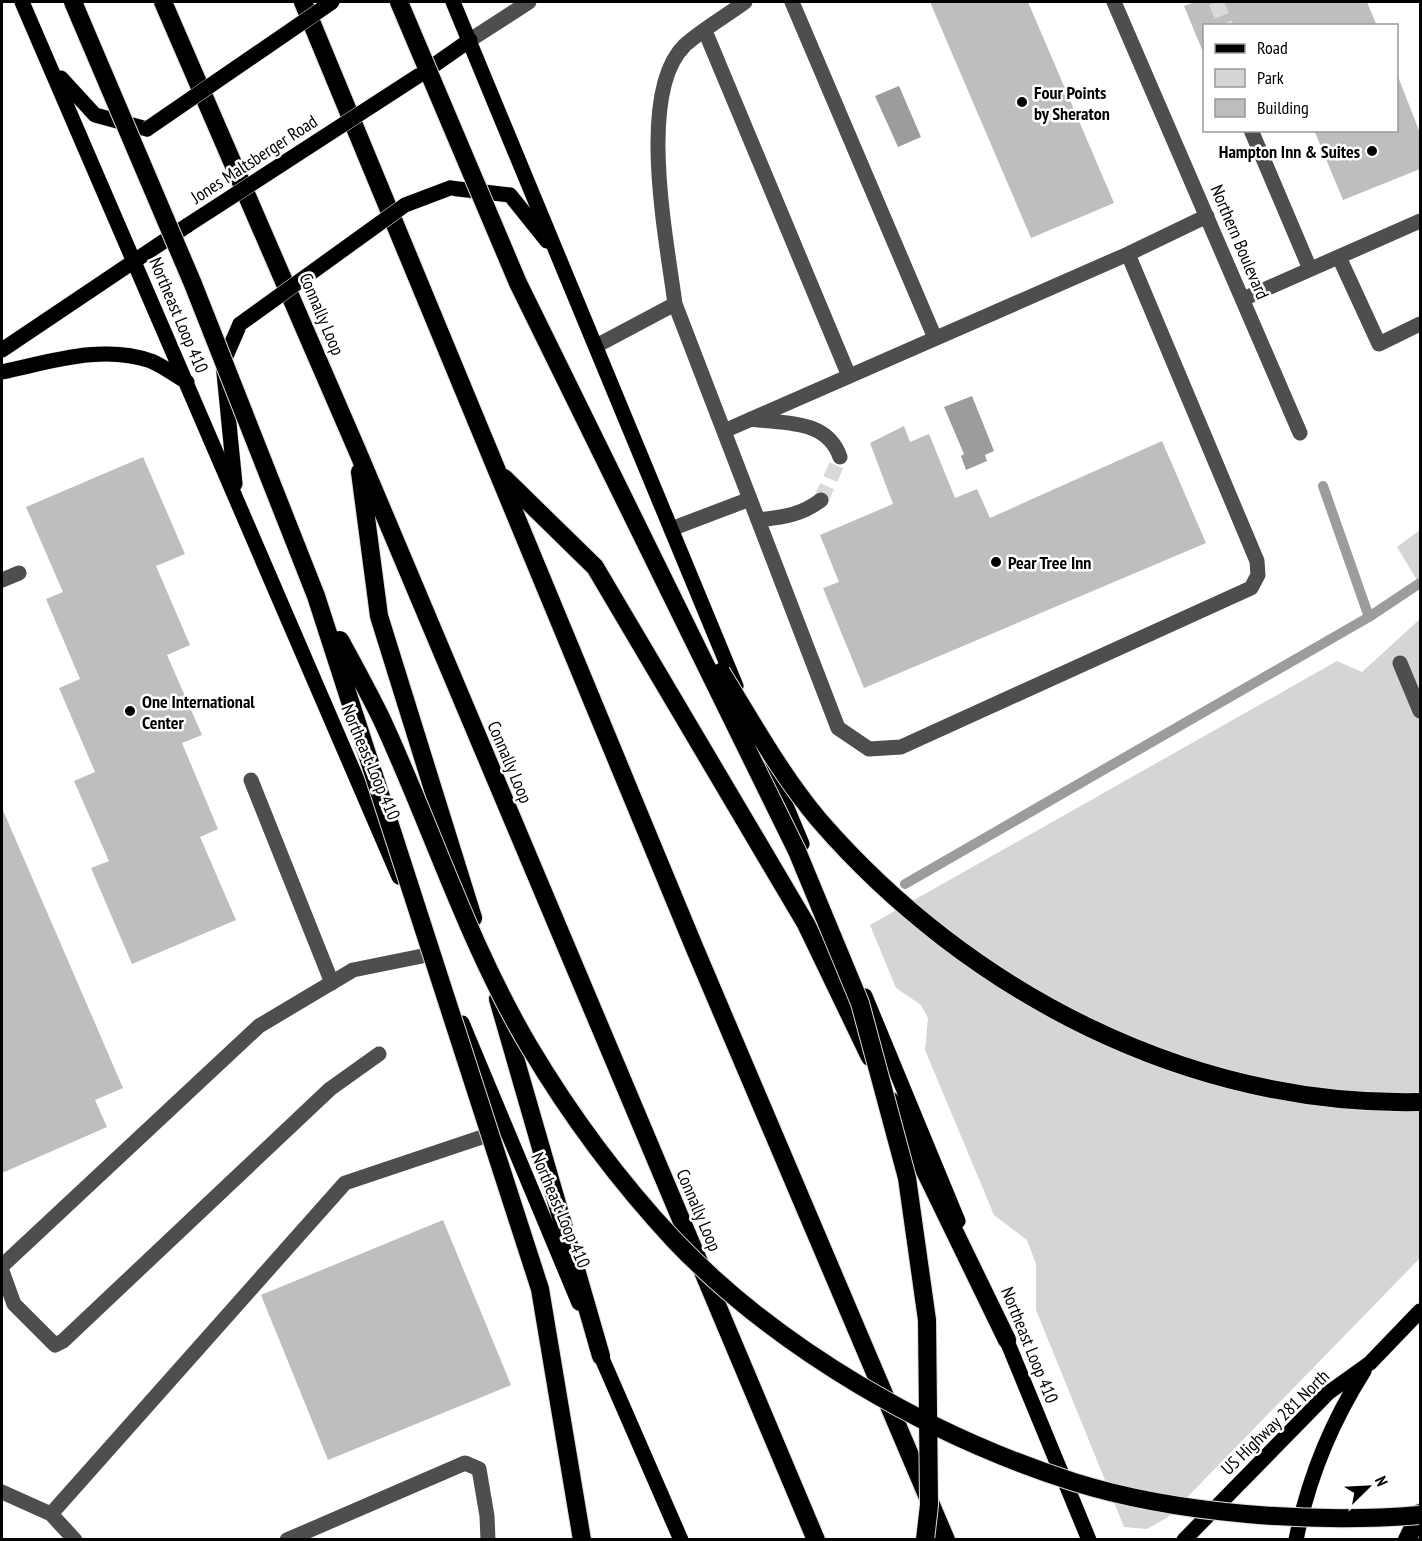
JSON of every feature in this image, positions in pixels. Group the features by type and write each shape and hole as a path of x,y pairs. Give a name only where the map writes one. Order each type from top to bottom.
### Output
{"highway":[{"path":"72,2 193,284 316,596 540,1289 582,1539"},
{"name":"Connally Loop","path":"163,2 357,450 816,1539"},
{"path":"303,2 695,949 946,1539"},
{"path":"399,2 518,283 583,420 671,592 797,851 863,1014 907,1178 927,1320 929,1505 925,1539"},
{"path":"357,450 379,616 508,1030 601,1356"},
{"path":"498,472 595,567 806,924 1007,1340"},
{"path":"671,592 789,781 819,820 912,912 944,940 990,972 1095,1031 1150,1056 1269,1089 1332,1097 1420,1102"},
{"path":"316,596 381,719 466,918 527,1044 562,1099 631,1191 676,1242 761,1317 859,1384 912,1413 1020,1461 1076,1482 1149,1498 1253,1514 1314,1518 1420,1514 1407,1539"}],"main road":[{"name":"Northeast Loop 410","path":"21,2 53,69 681,1539"},
{"path":"53,69 95,115 147,129 332,2"},
{"name":"Northeast Loop 410","path":"453,2 1089,1539"},
{"name":"Jones Maltsberger Road","path":"2,350 470,40"},
{"path":"237,499 223,363 240,324 405,206 450,188 510,195 558,255"},
{"path":"2,372 82,355 129,355 153,362 187,382"},
{"name":"US Highway 281 North","path":"1184,1539 1328,1393 1370,1362 1420,1311"},
{"path":"1296,1539 1319,1455 1342,1407 1370,1362"}],"street":[{"name":"Jones Maltsberger Road","path":"470,40 529,2"},
{"path":"745,2 684,46 664,81 657,159 675,304 838,728 869,749 901,747 1251,588 1258,575 1257,561 1128,254"},
{"path":"792,2 935,338"},
{"name":"Northern Boulevard","path":"1114,2 1300,433"},
{"path":"705,31 849,376"},
{"path":"1252,132 1310,269"},
{"path":"724,431 1128,254 1207,216"},
{"path":"1243,299 1420,221"},
{"path":"1340,257 1379,344 1420,324"},
{"path":"596,346 675,304"},
{"path":"751,419 818,428 835,442 840,457"},
{"path":"672,529 750,499"},
{"path":"759,520 788,517 809,509 821,500"},
{"path":"2,580 19,573"},
{"path":"1400,663 1420,711"},
{"path":"251,780 332,983"},
{"path":"2,1266 259,1026 353,970 432,954"},
{"path":"2,1271 14,1304 55,1344 63,1341 330,1089 379,1054"},
{"path":"51,1514 345,1183 506,1129"},
{"path":"287,1539 465,1463 479,1469 488,1516 488,1539"},
{"path":"2,1492 51,1514 75,1539"}],"green space":[{"path":"1420,530 1420,585 1397,547"},
{"path":"1420,619 1420,1258 1168,1517 1147,1529 1124,1527 1036,1310 1036,1264 1027,1240 994,1215 925,1050 928,1018 921,1005 896,988 870,925 1337,661 1362,672"}],"shaded area":[{"path":"899,86 921,137 898,147 875,96"},
{"path":"972,396 994,451 985,455 987,461 966,470 961,456 964,454 944,407"}],"building":[{"name":"Four Points by Sheraton","path":"930,2 1028,2 1114,203 1031,238"},
{"path":"1195,2 1367,2 1376,24 1203,24 1203,52 1184,6"},
{"name":"Hampton Inn & Suites","path":"1398,77 1420,133 1420,169 1343,200 1315,132 1398,132"},
{"name":"Pear Tree Inn","path":"904,426 910,442 929,434 955,498 977,489 990,518 1162,441 1206,543 864,688 823,588 839,582 820,535 893,504 870,443"},
{"name":"One International Center","path":"143,457 185,554 156,566 190,645 167,655 202,735 182,743 218,829 200,837 236,920 132,964 91,868 109,861 74,781 95,772 59,688 80,679 46,599 63,592 26,507"},
{"path":"2,808 123,1088 95,1100 107,1127 2,1173"},
{"path":"443,1220 511,1385 328,1460 261,1295"}],"waterway":[{"path":"1323,486 1369,617"},
{"path":"905,884 1369,617 1420,583"}],"tunnel":[{"path":"1216,2 1225,24"},
{"path":"821,500 840,457"}],"place":[{"name":"Four Points by Sheraton","path":"1022,102"},
{"name":"Hampton Inn & Suites","path":"1372,151"},
{"name":"Pear Tree Inn","path":"996,562"},
{"name":"One International Center","path":"130,711"}]}
